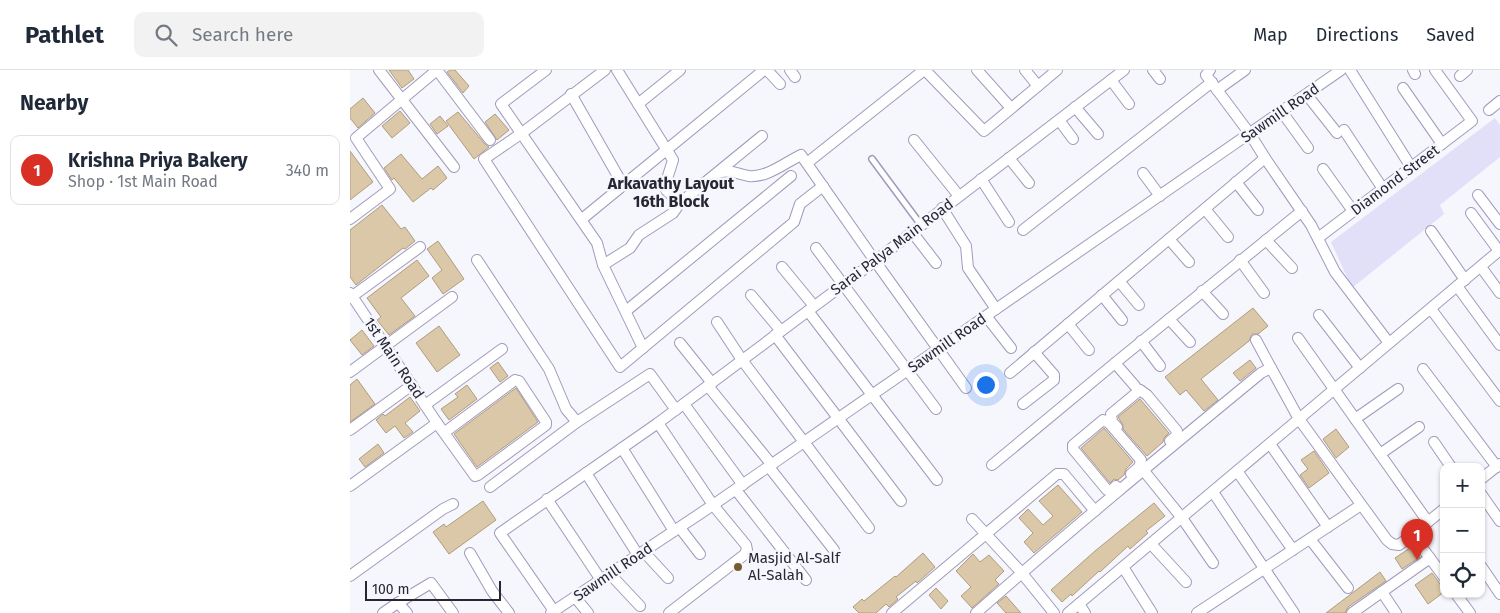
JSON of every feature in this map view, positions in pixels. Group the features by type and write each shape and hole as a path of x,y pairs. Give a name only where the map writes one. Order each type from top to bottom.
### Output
{"street":[{"path":"379,70 454,167"},
{"path":"350,219 390,190 353,134 402,99 437,70 490,140"},
{"path":"546,70 500,104 597,243 603,265 643,348"},
{"path":"605,70 522,133 484,159 620,367 794,222 800,204 822,186"},
{"path":"617,70 673,160 667,179 666,190 680,203"},
{"path":"638,104 680,70"},
{"path":"582,219 766,70 780,84"},
{"path":"807,163 924,70 984,131 1057,70"},
{"path":"977,70 1012,108"},
{"path":"1025,70 1038,86"},
{"name":"Sarai Palya Main Road","path":"552,612 500,533 658,424 1124,70"},
{"path":"1154,70 1160,79"},
{"path":"1210,70 1206,75 1250,134 1302,211 1335,272 1389,343"},
{"path":"1023,230 1214,86 1245,70"},
{"name":"Sawmill Road","path":"552,612 740,487 1282,112 1307,94 1327,74 1341,70"},
{"path":"1350,70 1412,167"},
{"name":"Diamond Street","path":"1318,238 1472,121 1435,70"},
{"path":"1111,80 1129,104"},
{"path":"1403,88 1442,144"},
{"path":"571,94 623,185"},
{"path":"1307,94 1340,132 1383,189"},
{"path":"1489,110 1500,101"},
{"path":"1075,107 1098,134"},
{"path":"1282,112 1308,148"},
{"path":"1059,120 1073,139"},
{"path":"603,265 630,248 639,235 673,213 680,203 762,136"},
{"path":"914,140 959,196"},
{"path":"718,172 728,170 748,176 762,175 801,154 966,388"},
{"path":"1009,158 1029,183"},
{"path":"1010,373 1265,158"},
{"path":"1323,169 1353,211"},
{"path":"1143,173 1160,196"},
{"path":"626,311 790,176"},
{"path":"981,179 1009,222"},
{"path":"1236,182 1258,210"},
{"path":"1478,195 1500,224"},
{"path":"942,208 966,246 968,268 996,310"},
{"path":"1204,209 1228,237"},
{"path":"992,465 1115,362 1302,211"},
{"path":"1068,613 1500,250 1471,213"},
{"path":"916,228 936,263"},
{"path":"1431,231 1500,346"},
{"path":"1169,239 1189,262"},
{"path":"1266,240 1292,268"},
{"path":"351,296 420,247"},
{"path":"816,248 936,409"},
{"path":"477,260 549,369 566,409 577,422"},
{"path":"1240,260 1264,293"},
{"path":"1480,266 1500,293"},
{"path":"782,267 871,396 937,480"},
{"path":"1119,281 1139,305"},
{"path":"1202,291 1223,314"},
{"path":"751,295 838,419 901,501"},
{"path":"1102,295 1122,320"},
{"name":"1st Main Road","path":"351,296 437,423 476,476 546,425 546,422 519,381 515,380 445,432"},
{"path":"350,372 452,297"},
{"path":"1430,309 1500,400"},
{"path":"1319,315 1360,368"},
{"path":"986,316 1011,348"},
{"path":"1169,319 1190,342"},
{"path":"717,322 742,360 870,528"},
{"path":"1068,324 1089,350"},
{"path":"1298,338 1428,522"},
{"path":"1256,340 1299,419 1361,505 1392,544 1398,545 1440,513"},
{"path":"1141,341 1160,366"},
{"path":"680,343 834,550"},
{"path":"425,405 502,349"},
{"path":"1023,404 1054,380 1054,375 1034,352"},
{"path":"1115,362 1134,386"},
{"path":"976,613 1095,511 1118,489 1139,467 1141,460 1109,423 1103,420 1073,445 1073,450 1107,490 1111,491 1118,489 1144,471 1171,444 1261,373 1271,368"},
{"path":"1423,368 1499,466 1485,476"},
{"path":"490,487 577,422 650,374 680,407 806,580"},
{"path":"350,430 412,385"},
{"path":"1355,419 1398,389"},
{"path":"1140,390 1148,395 1177,431 1171,444 1148,458 1142,457 1112,422 1111,414 1140,390"},
{"path":"350,486 437,423"},
{"path":"658,424 713,505 746,545 747,550 744,555 669,613"},
{"path":"1380,454 1419,427"},
{"path":"1434,442 1448,463"},
{"path":"1270,444 1328,527"},
{"path":"622,448 677,530 700,554"},
{"path":"1144,471 1182,518 1213,563"},
{"path":"1237,471 1293,550"},
{"path":"586,473 641,553 668,578"},
{"path":"892,613 1057,474 1064,474 1095,511"},
{"path":"1213,492 1294,613"},
{"path":"548,499 605,577 640,606"},
{"path":"1485,500 1500,521"},
{"path":"350,576 452,504"},
{"path":"1203,611 1361,505"},
{"path":"972,519 1022,572 1054,613"},
{"path":"1412,534 1440,572"},
{"path":"1310,539 1348,588"},
{"path":"1150,544 1186,582"},
{"path":"470,553 492,590 509,613"},
{"path":"1352,613 1430,558"},
{"path":"1123,567 1152,613"},
{"path":"1485,572 1500,594"},
{"path":"383,613 431,583 453,613"},
{"path":"1382,592 1396,613"},
{"path":"575,597 588,613"},
{"path":"1459,598 1470,613"},
{"path":"396,604 407,613"},
{"path":"1079,604 1086,613"}],"lane":[{"path":"872,160 916,228"}],"shaded area":[{"path":"1495,118 1500,125 1500,157 1440,205 1444,214 1352,288 1331,242"}],"building":[{"path":"389,70 408,70 414,79 402,88"},
{"path":"455,70 469,86 463,93 447,72"},
{"path":"363,98 375,113 358,128 350,118 350,109"},
{"path":"400,111 410,123 392,138 382,126"},
{"path":"458,112 489,147 474,159 446,121"},
{"path":"495,114 509,130 497,140 485,122"},
{"path":"440,116 448,126 437,134 430,124"},
{"path":"350,151 373,182 350,200"},
{"path":"401,154 422,179 438,166 447,178 433,190 431,188 413,202 394,178 392,180 384,168"},
{"path":"382,205 401,229 405,227 415,241 405,249 403,248 356,285 350,277 350,230"},
{"path":"438,241 464,279 443,294 432,278 442,270 427,249"},
{"path":"417,260 429,276 401,298 415,316 389,335 377,320 381,317 367,298"},
{"path":"1253,308 1268,326 1258,334 1252,334 1249,341 1201,379 1218,400 1204,411 1186,390 1180,395 1165,377"},
{"path":"439,326 460,355 437,372 416,343"},
{"path":"362,330 374,346 362,355 350,340"},
{"path":"1250,360 1256,368 1240,381 1233,373"},
{"path":"498,362 508,376 500,382 490,368"},
{"path":"357,379 375,404 350,422 350,385"},
{"path":"467,385 477,399 449,420 441,409 458,397 455,394"},
{"path":"516,388 538,422 477,467 454,434"},
{"path":"410,397 420,411 405,423 413,432 404,438 395,426 386,433 376,420 383,414 385,416"},
{"path":"1140,399 1169,433 1163,442 1147,456 1123,429 1123,425 1118,417"},
{"path":"1104,428 1133,462 1126,469 1124,475 1110,483 1081,448"},
{"path":"1336,429 1349,447 1336,458 1323,439"},
{"path":"378,444 384,453 365,467 359,459"},
{"path":"1314,451 1329,473 1309,488 1300,475 1308,469 1301,460"},
{"path":"1058,485 1082,512 1034,553 1024,542 1033,533 1019,518 1028,509 1043,525 1053,516 1039,501"},
{"path":"483,501 496,520 449,554 433,532 444,524 446,527"},
{"path":"1154,503 1165,516 1146,531 1148,533 1130,549 1128,546 1072,596 1071,594 1062,602 1051,590"},
{"path":"1413,546 1420,557 1402,569 1395,558"},
{"path":"923,553 935,567 917,583 916,581 896,597 898,599 889,607 886,604 876,613 859,613 853,607 896,577"},
{"path":"973,554 980,562 989,555 1004,571 995,580 999,584 972,608 961,596 971,587 956,571"},
{"path":"1380,572 1386,581 1348,607 1345,613 1326,613"},
{"path":"1432,573 1440,584 1440,595 1428,604 1415,585"},
{"path":"936,588 948,601 941,609 929,595"},
{"path":"1006,596 1021,613 1006,613 997,603"}],"place":[{"name":"Krishna Priya Bakery","path":"1417,560"},
{"name":"Masjid Al-Salf Al-Salah","path":"738,567"}],"district":[{"name":"Arkavathy Layout 16th Block","path":"671,192"}]}
